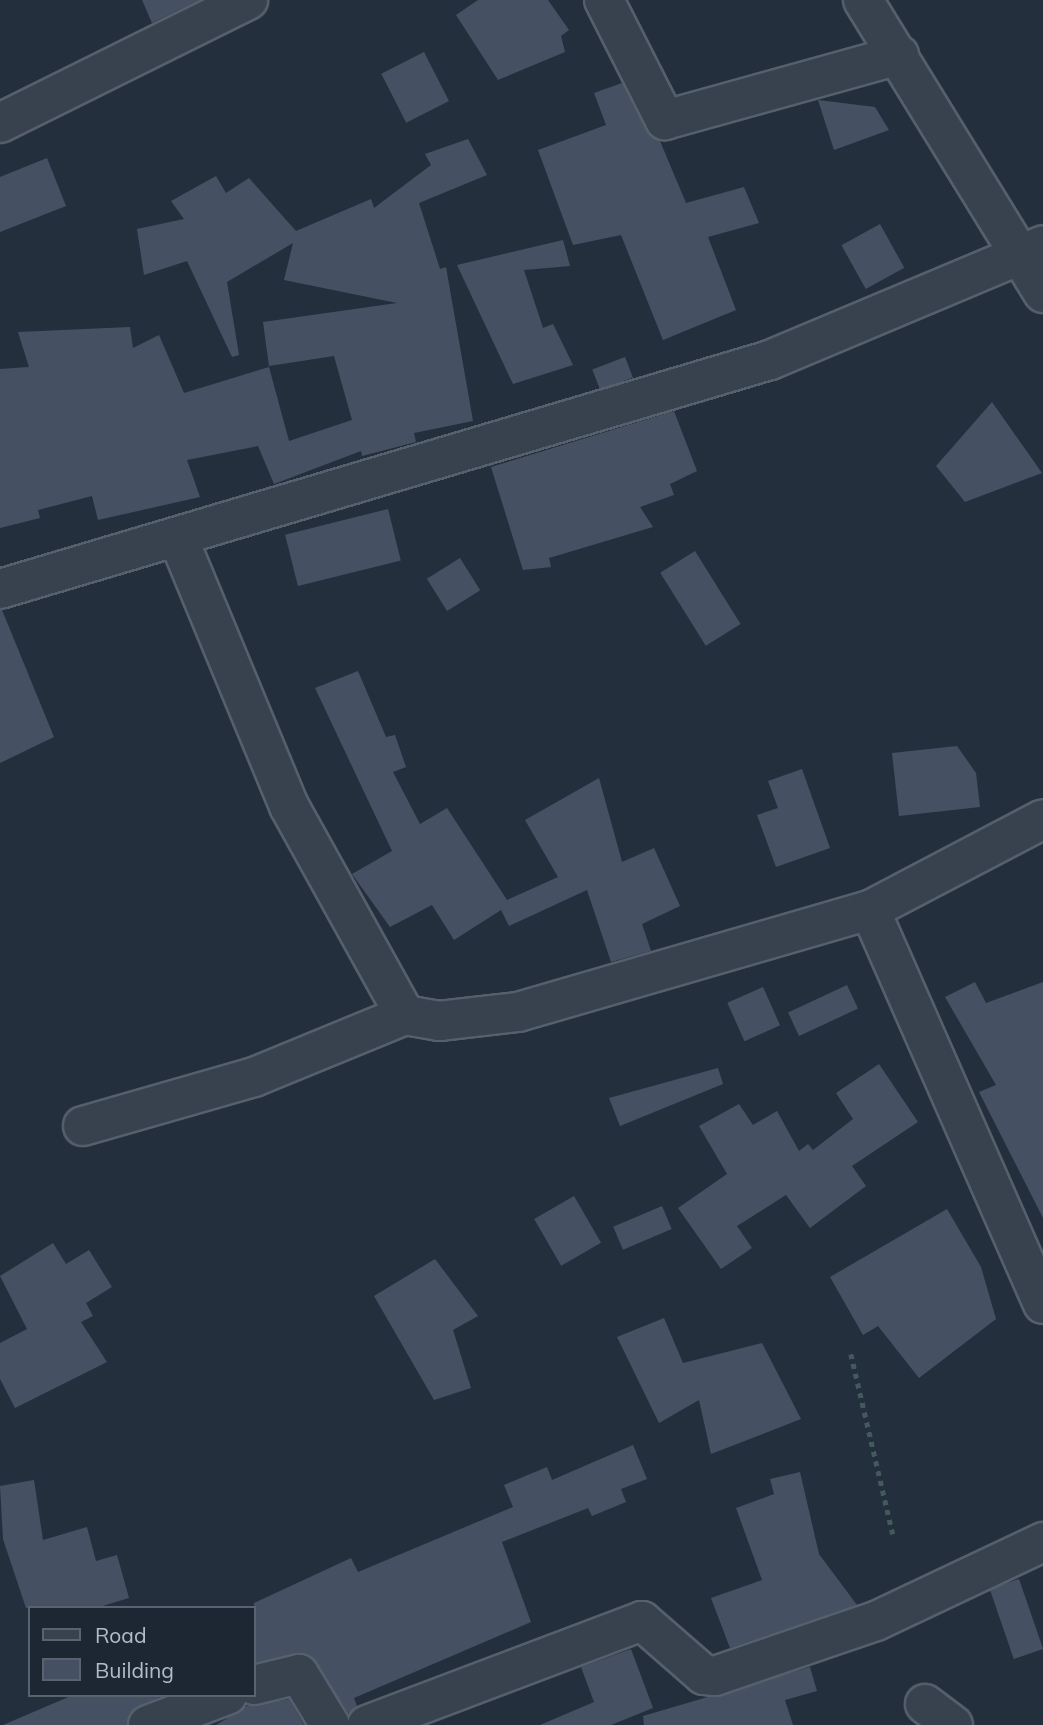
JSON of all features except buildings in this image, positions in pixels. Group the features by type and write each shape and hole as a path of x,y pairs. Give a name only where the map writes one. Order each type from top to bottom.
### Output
{"street":[{"path":"0,122 248,0"},
{"path":"604,0 665,120 899,55"},
{"path":"863,0 1034,251 1043,293"},
{"path":"0,589 770,360 1034,251"},
{"path":"178,538 289,806 405,1015"},
{"path":"83,1126 254,1077 405,1015 439,1021 518,1012 870,910 1043,819"},
{"path":"870,910 1043,1304"},
{"path":"367,1725 642,1621 704,1675 715,1676 876,1621 1043,1542"},
{"path":"256,1685 299,1674 330,1725"},
{"path":"148,1725 222,1697"}],"path":[{"path":"851,1354 893,1534"}]}
